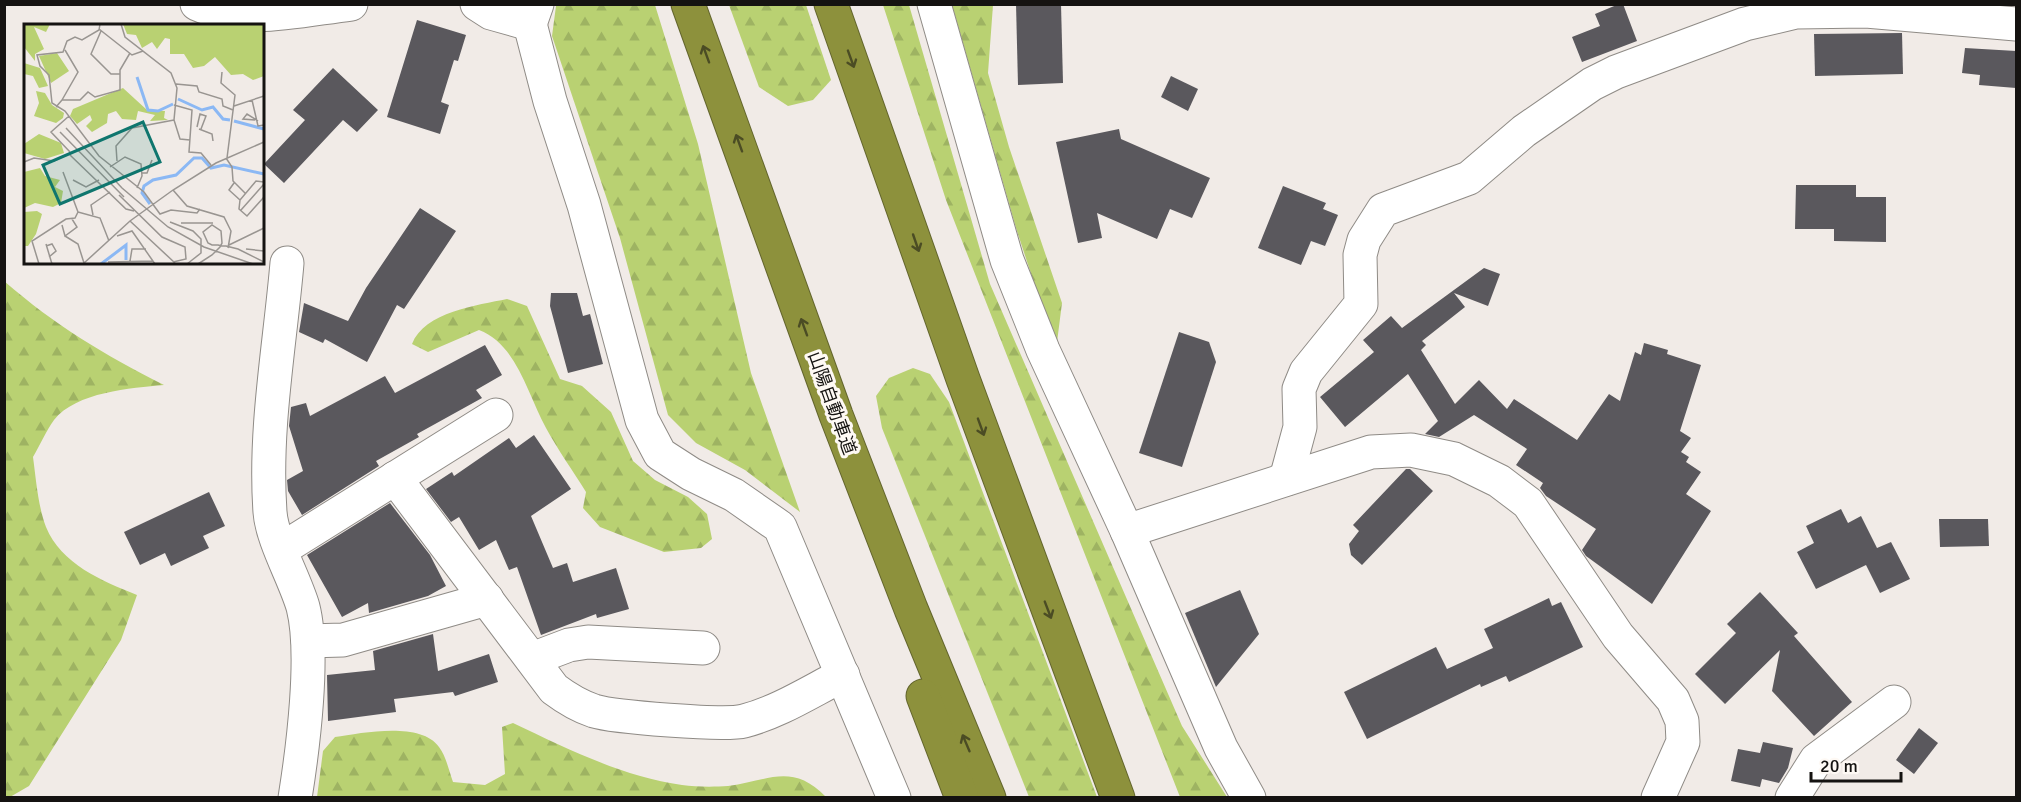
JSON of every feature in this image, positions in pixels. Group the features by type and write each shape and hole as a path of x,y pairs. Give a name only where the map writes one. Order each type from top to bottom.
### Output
{"highway":[{"name":"山陽自動車道","path":"688,4 836,415 910,609 989,798"},
{"path":"831,4 976,413 1118,798"},
{"path":"836,415 895,623 962,798"},
{"path":"1091,723 1126,798"}],"street":[{"path":"197,4 214,12 259,15 351,4"},
{"path":"477,4 491,14 533,14 550,101 584,205 642,420 660,454 691,474 734,495 780,528 894,798"},
{"path":"934,4 1007,260 1043,350 1127,531 1221,748 1249,798"},
{"path":"1286,479 1300,427 1299,389 1306,372 1361,304 1363,288 1360,255 1364,240 1383,210 1469,178 1524,131 1592,84 1616,72 1745,24 1796,12 1854,11 2016,24"},
{"path":"287,263 279,359 272,399 269,477 270,516 303,608 308,641 302,755 295,798"},
{"path":"282,549 496,415"},
{"path":"1127,531 1371,452 1411,450 1454,459 1499,481 1527,503 1618,636 1673,700 1682,721 1683,742 1658,798"},
{"path":"395,478 554,689 570,700 595,711 717,723 742,722 774,710 843,675"},
{"path":"308,641 343,640 487,599"},
{"path":"532,659 569,645 588,642 703,648"},
{"path":"1792,798 1816,760 1894,702"}],"green space":[{"path":"561,4 655,5 698,144 751,373 800,512 745,470 696,443 668,415 620,238 552,36 556,6"},
{"path":"729,5 806,5 831,80 813,100 788,106 759,87"},
{"path":"883,5 909,5 990,284 1182,726 1227,797 1180,797 946,200"},
{"path":"952,5 993,5 988,73 1009,147 1062,303 1056,350 1016,228"},
{"path":"4,281 42,312 81,338 164,385 105,393 76,403 54,420 33,457 41,510 53,540 72,561 84,570 137,595 121,640 29,786 10,797 4,797"},
{"path":"507,299 527,306 560,379 582,386 611,412 633,461 655,480 688,497 707,514 712,539 701,548 664,552 600,527 583,508 586,492 546,428 520,372 503,347 492,337 479,330 428,352 412,344 418,333 440,317 467,307"},
{"path":"913,368 930,374 949,402 1097,797 1029,797 882,428 876,396 889,378"},
{"path":"513,723 595,760 660,781 687,786 717,787 779,776 791,777 814,786 826,797 317,797 323,751 335,737 390,731 419,734 430,739 439,747 453,782 485,785 505,774 502,727"}],"building":[{"path":"1016,4 1061,4 1063,83 1018,85"},
{"path":"1623,4 1637,41 1582,62 1572,37 1600,26 1595,14"},
{"path":"417,20 466,35 458,61 454,60 441,102 449,105 440,134 387,117"},
{"path":"1902,33 1903,74 1815,76 1814,34"},
{"path":"1965,48 2016,51 2016,88 1979,85 1980,75 1962,73"},
{"path":"333,68 378,110 357,132 343,120 284,183 264,164 305,120 293,110"},
{"path":"1171,76 1198,89 1188,111 1161,97"},
{"path":"1119,129 1121,139 1210,178 1192,218 1170,209 1157,239 1097,213 1102,238 1078,243 1056,142"},
{"path":"1796,185 1856,185 1856,197 1886,197 1886,242 1834,241 1834,229 1795,229"},
{"path":"1283,186 1326,203 1323,209 1338,215 1325,246 1311,241 1301,265 1258,248"},
{"path":"420,208 456,231 404,309 397,305 367,362 325,339 323,343 299,332 304,303 348,321 366,288"},
{"path":"1484,268 1500,274 1488,306 1454,293 1465,307 1422,341 1426,345 1421,350 1455,404 1479,380 1507,409 1514,399 1577,440 1609,394 1620,401 1635,352 1641,355 1644,343 1668,350 1667,354 1701,365 1680,431 1691,438 1681,452 1689,457 1686,462 1701,472 1686,494 1711,511 1652,604 1586,556 1582,550 1596,529 1546,496 1540,488 1543,483 1516,465 1527,449 1474,415 1439,437 1425,434 1438,421 1408,374 1345,427 1320,397 1374,352 1363,340 1391,316 1402,328"},
{"path":"551,293 577,293 583,316 590,314 603,364 568,373 550,306"},
{"path":"1179,332 1209,342 1216,362 1182,467 1139,453"},
{"path":"485,345 502,375 476,390 482,398 417,434 419,437 376,461 379,466 302,515 288,491 287,480 303,471 289,426 291,407 306,403 310,416 385,376 395,393"},
{"path":"534,435 571,489 531,516 553,568 567,563 573,582 616,568 629,609 597,618 596,614 541,635 517,567 509,570 496,540 479,550 459,517 451,522 426,489 452,472 454,476 509,438 516,448"},
{"path":"1406,469 1410,469 1433,491 1362,565 1351,555 1349,544 1359,531 1353,525"},
{"path":"209,492 225,526 203,536 209,548 171,566 165,553 140,565 124,532"},
{"path":"390,503 430,555 446,586 428,596 369,613 368,603 342,617 307,555"},
{"path":"1841,509 1848,523 1861,516 1877,548 1891,542 1910,579 1880,593 1866,565 1816,589 1797,552 1814,543 1806,526"},
{"path":"1939,519 1988,519 1989,546 1940,547"},
{"path":"1240,590 1259,634 1216,687 1185,613"},
{"path":"1760,592 1798,633 1794,636 1852,702 1814,736 1772,691 1780,650 1725,704 1695,674 1736,633 1727,624"},
{"path":"1549,598 1552,606 1561,602 1583,647 1509,682 1506,676 1481,687 1480,684 1367,739 1344,692 1436,647 1447,669 1493,648 1484,629"},
{"path":"433,634 438,671 489,654 498,682 455,696 453,692 394,699 396,712 328,721 327,675 375,670 373,651"},
{"path":"1919,728 1938,743 1914,774 1896,760"},
{"path":"1763,742 1793,748 1788,768 1779,783 1762,779 1760,787 1731,781 1738,749 1760,753"}]}
